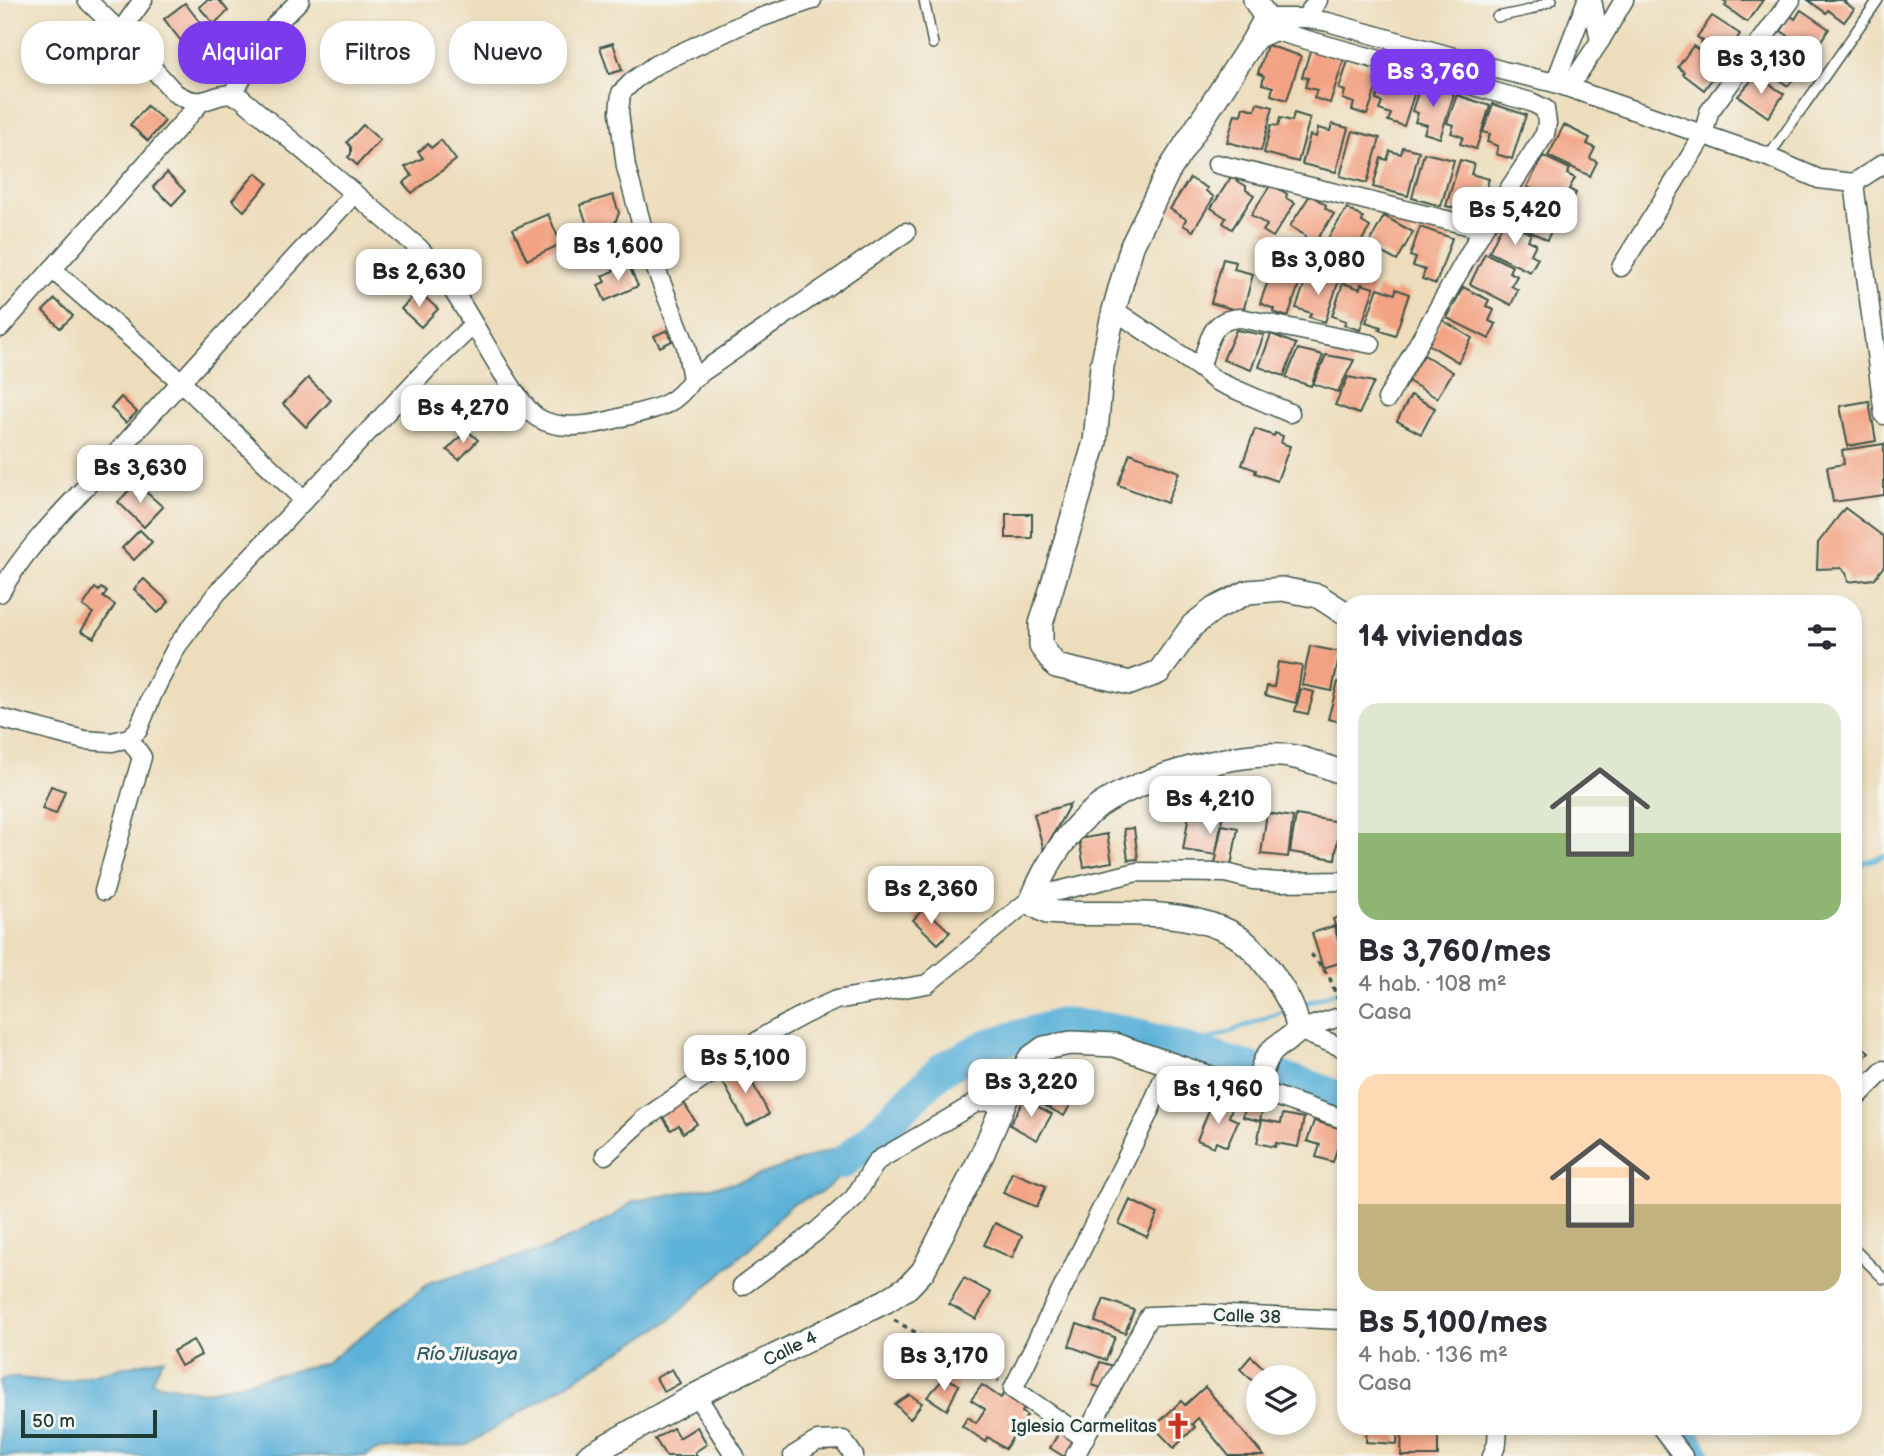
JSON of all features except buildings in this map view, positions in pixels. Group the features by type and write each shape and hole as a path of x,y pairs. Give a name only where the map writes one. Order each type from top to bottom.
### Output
{"street":[{"path":"87,0 109,21"},
{"path":"128,21 143,0"},
{"path":"232,94 276,24 300,0"},
{"path":"692,379 686,346 649,251 626,167 619,111 621,93 655,65 745,23 812,0"},
{"path":"1305,18 1318,0"},
{"path":"1562,85 1590,0"},
{"path":"1590,0 1601,41"},
{"path":"1562,85 1601,41 1624,0"},
{"path":"1621,267 1703,136 1709,112 1791,0"},
{"path":"1337,608 1318,596 1282,589 1248,592 1213,609 1193,625 1159,672 1130,683 1056,666 1041,646 1041,624 1095,442 1102,366 1132,246 1168,172 1253,41 1261,9 1328,22 1562,85 1768,157 1819,179 1854,183 1884,163"},
{"path":"1253,41 1275,31 1531,102 1545,109 1545,134 1483,229 1387,399"},
{"path":"164,81 186,100 200,103"},
{"path":"0,328 200,103 222,95 232,94 247,103 419,248 436,265 516,393 537,417 561,426 610,421 663,407 684,393 692,379 906,232"},
{"path":"1217,164 1483,229"},
{"path":"1854,183 1884,415"},
{"path":"0,593 8,578 33,547 180,381 355,194"},
{"path":"52,269 180,381 304,500"},
{"path":"1114,310 1216,381 1290,413"},
{"path":"1200,368 1214,328 1225,319 1240,318 1371,344"},
{"path":"0,718 84,740 112,742 129,738 138,730 177,646 217,593 426,370 473,325"},
{"path":"104,891 142,757 129,738"},
{"path":"605,1155 644,1119 768,1034 805,1014 836,1000 927,984 1032,897 1051,862 1077,826 1098,806 1128,789 1256,754 1288,756 1337,771"},
{"path":"1032,897 1137,872 1226,873 1279,883 1337,881"},
{"path":"1032,897 1036,906 1046,912 1190,919 1225,929 1250,946 1270,969 1294,1014 1295,1034 1271,1051 1256,1073 1337,1115"},
{"path":"1294,1014 1337,1015"},
{"path":"1294,1014 1337,1043"},
{"name":"Calle 4","path":"588,1456 696,1395 908,1287 923,1271 982,1155 1005,1101 1030,1058 1044,1048 1071,1043 1115,1045 1222,1082 1256,1073"},
{"path":"1075,1456 1083,1437 1013,1389 1148,1114 1170,1063"},
{"path":"1862,1092 1884,1070"},
{"path":"742,1286 817,1231 854,1198 877,1161 978,1102 1005,1101"},
{"name":"Calle 38","path":"1083,1437 1149,1316 1205,1314 1337,1320"},
{"path":"696,1395 734,1456"},
{"path":"1492,1456 1497,1435"},
{"path":"1667,1435 1683,1456"},
{"path":"793,1456 817,1441 843,1440 854,1456"}],"lane":[{"path":"923,0 933,44"},
{"path":"1497,17 1530,10 1552,0"},
{"path":"1768,157 1878,0"},
{"path":"1862,1257 1884,1279"}],"path":[{"path":"1311,954 1323,968 1337,997"},
{"path":"879,1304 1013,1389"}],"water":[{"name":"Río Jilusaya","path":"900,1126 822,1192 790,1205 758,1240 668,1322 467,1445 377,1450 365,1456 0,1456 0,1381 8,1377 60,1382 164,1358 151,1382 204,1392 326,1363 431,1282 549,1248 611,1218 634,1201 739,1182"}],"waterway":[{"path":"1862,863 1884,856"},
{"path":"1296,1007 1337,991"},
{"path":"1183,1050 1287,1010"},
{"name":"Río Jilusaya","path":"842,1163 942,1069 988,1045 1062,1024 1124,1031 1337,1097"},
{"name":"Río Jilusaya","path":"1682,1435 1695,1456"}],"place":[{"name":"Iglesia Carmelitas","path":"1178,1426"}]}
